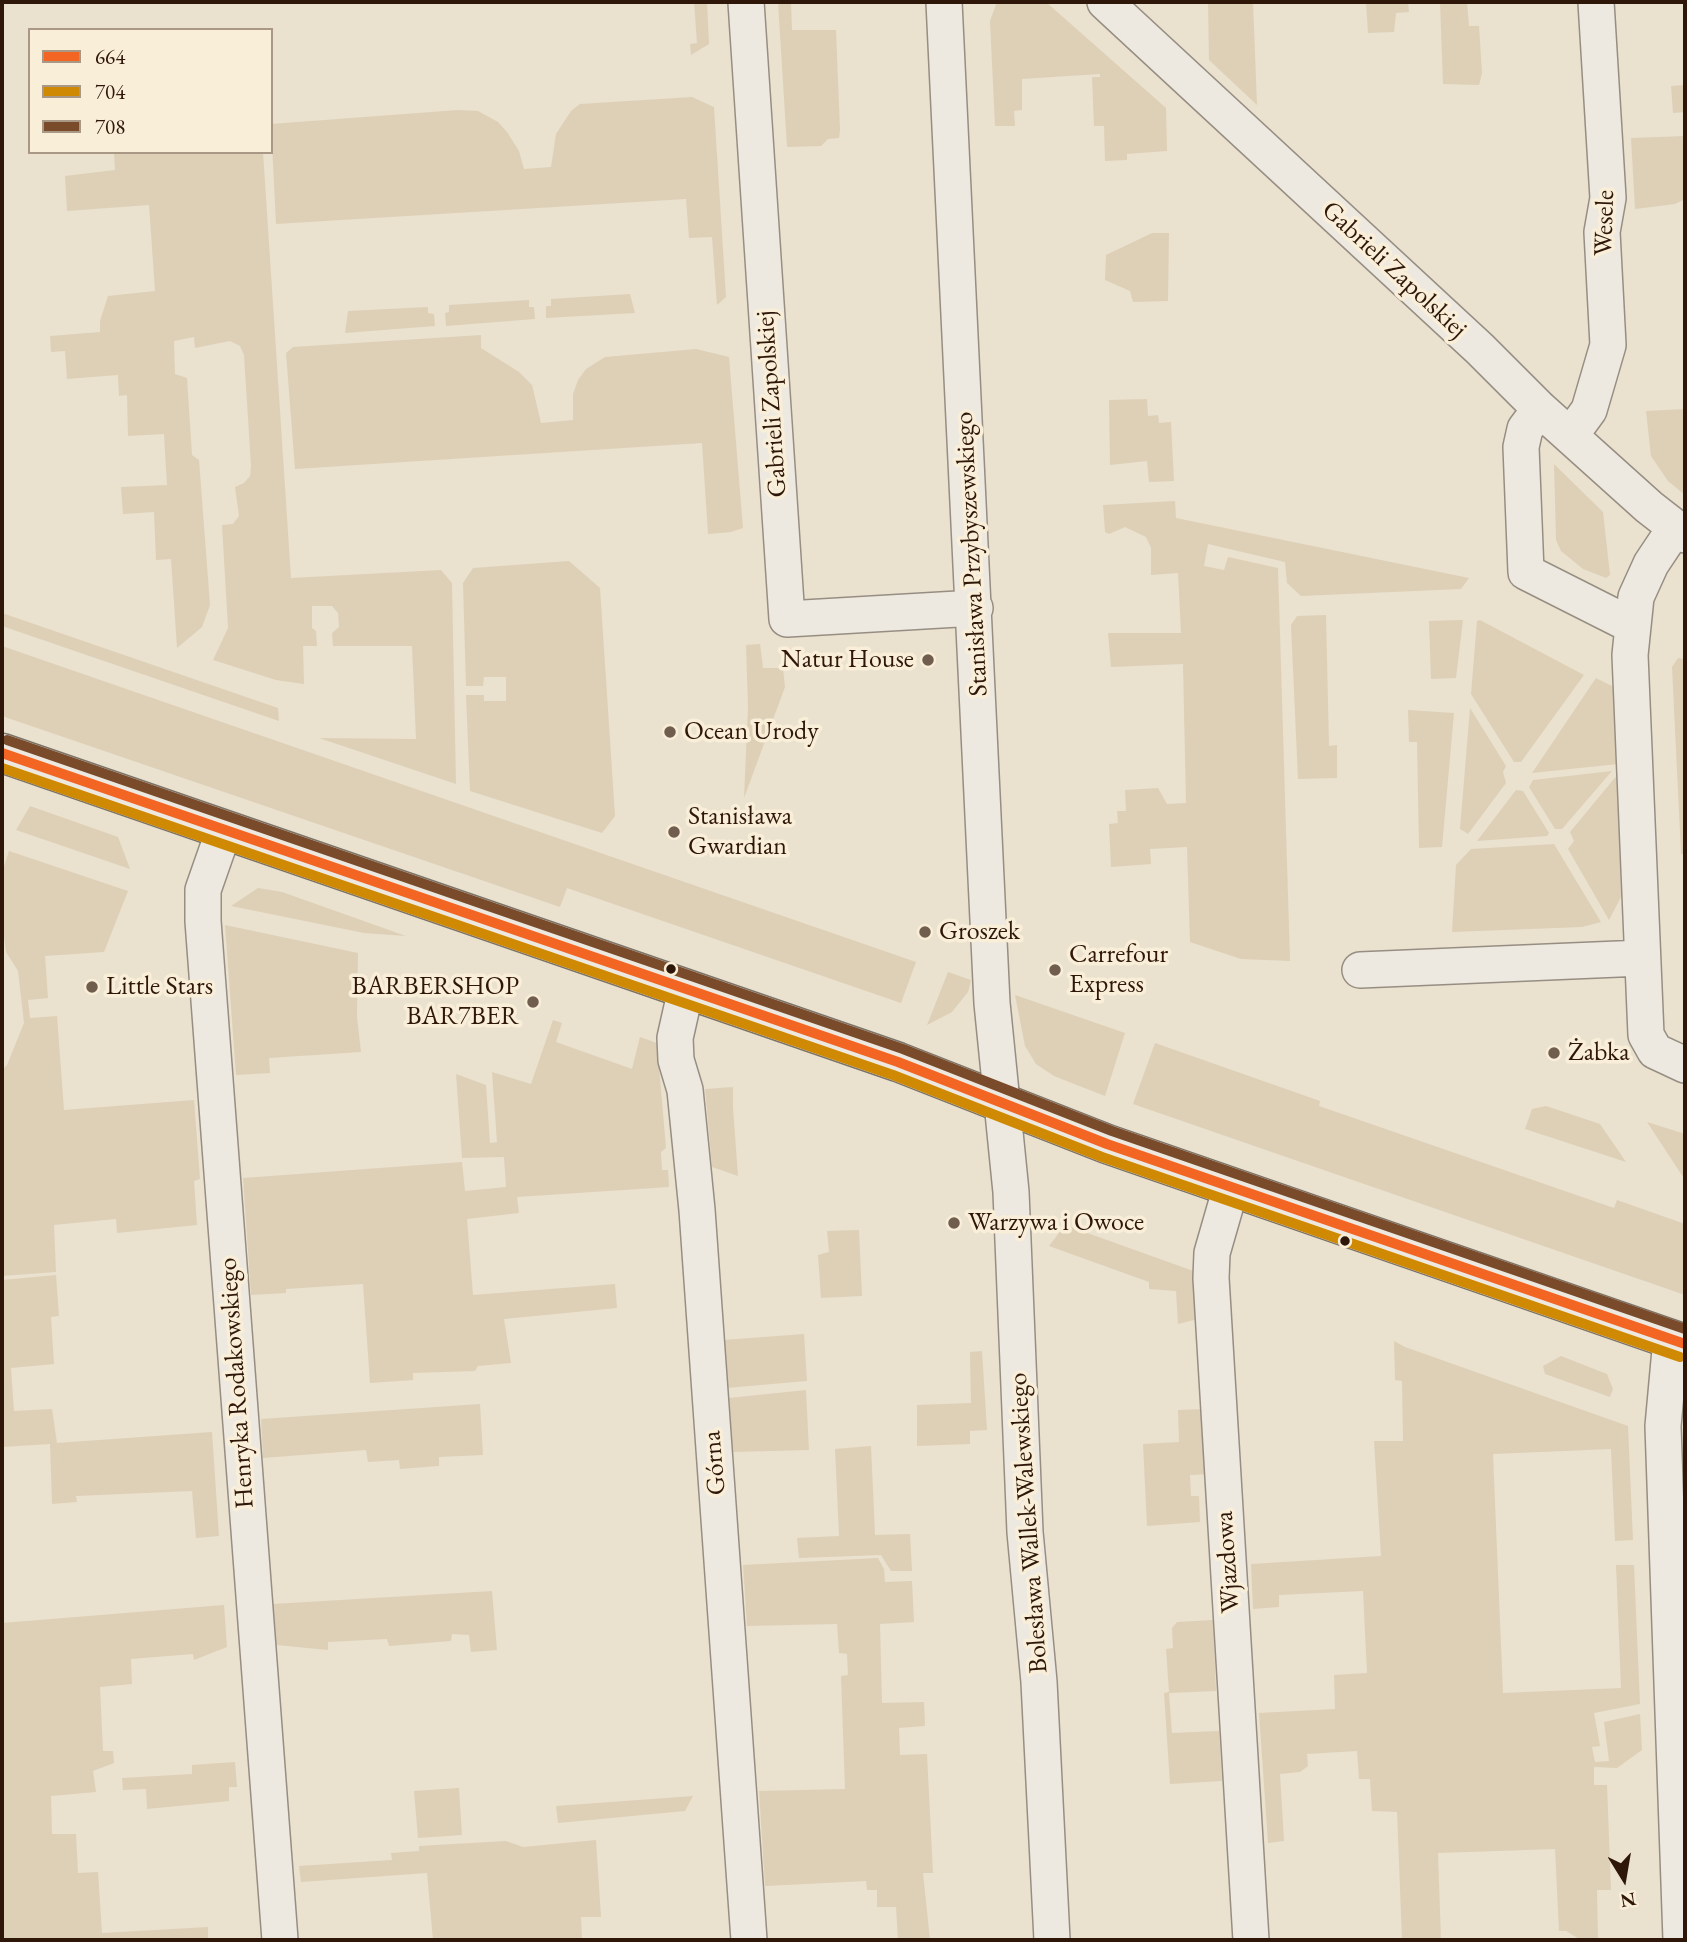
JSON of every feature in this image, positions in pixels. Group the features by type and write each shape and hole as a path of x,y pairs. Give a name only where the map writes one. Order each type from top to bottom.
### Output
{"street":[{"name":"Gabrieli Zapolskiej","path":"746,2 788,619 975,608"},
{"name":"Stanisława Przybyszewskiego","path":"944,2 992,1003 1002,1105"},
{"name":"Gabrieli Zapolskiej","path":"1105,2 1480,349 1540,409 1680,531"},
{"name":"Wesele","path":"1570,436 1589,410 1608,345 1601,232 1608,198 1596,2"},
{"path":"1540,409 1525,429 1521,447 1526,572 1631,625"},
{"path":"1680,531 1640,585 1631,625 1645,1022 1649,1044 1665,1057 1685,1065"},
{"path":"2,753 898,1062 1002,1105 1231,1187 1678,1341 1663,1426 1681,1940"},
{"name":"Henryka Rodakowskiego","path":"225,830 204,890 203,921 280,1940"},
{"path":"1360,970 1642,958"},
{"name":"Górna","path":"686,989 675,1038 676,1060 685,1090 697,1210 749,1940"},
{"name":"Bolesława Wallek-Walewskiego","path":"1002,1105 1011,1192 1025,1531 1039,1682 1052,1940"},
{"name":"Wjazdowa","path":"1231,1187 1212,1253 1210,1278 1251,1940"}],"shaded area":[{"path":"694,2 707,2 709,44 691,55 690,44 697,43"},
{"path":"778,2 791,2 792,30 836,30 839,138 828,139 821,146 787,147"},
{"path":"997,2 1046,2 1166,108 1167,151 1127,154 1127,160 1105,161 1104,126 1094,126 1092,77 1100,77 1100,74 1022,79 1022,110 1014,111 1015,126 995,126 990,21"},
{"path":"1208,2 1253,2 1257,105 1209,60"},
{"path":"1366,2 1408,2 1409,12 1396,13 1394,32 1368,33"},
{"path":"1440,2 1467,2 1469,26 1479,26 1482,73 1479,85 1443,84"},
{"path":"1685,85 1685,112 1673,113 1671,86"},
{"path":"692,97 714,107 726,297 717,305 712,237 689,238 686,199 276,224 273,124 458,110 478,111 498,122 507,132 519,151 524,169 551,167 556,134 571,111 580,104"},
{"path":"1685,136 1685,199 1675,204 1635,209 1631,138"},
{"path":"114,154 263,154 291,578 441,570 452,583 456,784 319,738 416,739 412,646 333,646 332,633 339,627 338,613 332,606 312,606 312,628 316,631 317,646 303,646 304,684 276,680 213,660 228,628 222,525 233,524 239,516 235,487 250,476 251,466 244,355 240,346 230,341 195,348 194,337 174,341 175,374 187,378 192,455 199,460 210,605 202,627 177,648 171,559 156,560 154,512 123,514 121,487 167,485 164,434 128,436 127,395 119,396 118,375 67,379 65,351 51,352 50,336 100,332 100,321 108,296 155,291 149,205 67,211 65,176 115,170"},
{"path":"1152,233 1169,233 1168,301 1133,302 1130,291 1105,280 1106,255"},
{"path":"630,294 635,313 546,318 546,306 551,306 551,299"},
{"path":"529,300 529,307 534,307 535,319 446,326 445,313 449,312 449,305"},
{"path":"428,307 428,313 434,314 435,326 345,333 348,311"},
{"path":"481,335 481,348 519,372 532,385 541,423 573,420 573,394 578,380 586,369 605,357 696,349 729,357 743,528 708,534 702,443 295,469 286,353 293,347"},
{"path":"1147,399 1148,416 1158,415 1159,423 1171,422 1174,481 1149,482 1147,461 1110,465 1109,400"},
{"path":"1685,409 1685,495 1668,481 1651,456 1646,411"},
{"path":"1554,464 1603,512 1610,575 1606,578 1583,569 1561,551 1556,540"},
{"path":"1175,501 1176,518 1469,578 1461,589 1301,596 1287,583 1285,562 1208,544 1204,566 1224,570 1228,557 1278,568 1290,961 1241,959 1190,942 1187,847 1150,849 1151,864 1111,867 1109,824 1118,823 1117,811 1126,811 1125,790 1158,788 1167,804 1186,803 1183,664 1111,667 1108,633 1181,633 1178,573 1151,575 1151,548 1146,537 1125,527 1109,534 1105,532 1103,505"},
{"path":"569,561 600,588 615,816 602,833 470,791 466,695 484,695 484,701 506,701 506,677 484,677 483,686 466,686 463,583 473,568"},
{"path":"2,613 278,708 279,721 2,626"},
{"path":"1326,615 1329,746 1337,745 1337,778 1298,779 1291,625 1297,616"},
{"path":"1463,620 1456,678 1431,679 1429,621"},
{"path":"1480,620 1584,675 1521,762 1514,762 1471,694 1477,621"},
{"path":"760,644 763,668 783,668 785,687 744,798 748,707 746,645"},
{"path":"2,646 916,962 901,1003 567,888 560,907 2,716"},
{"path":"1678,658 1685,659 1685,854 1681,854 1672,667"},
{"path":"1596,678 1614,687 1618,764 1532,773"},
{"path":"1470,708 1506,766 1503,772 1506,783 1468,834 1460,829"},
{"path":"1408,710 1454,713 1442,847 1419,848 1417,742 1409,742"},
{"path":"1612,771 1562,829 1555,829 1529,787 1533,780"},
{"path":"1618,774 1621,897 1609,920 1568,849 1574,841 1570,832"},
{"path":"1516,790 1523,791 1549,833 1547,836 1477,841"},
{"path":"30,806 118,837 130,869 16,830"},
{"path":"1554,844 1601,922 1582,927 1452,932 1456,865 1471,849"},
{"path":"9,851 128,891 104,952 45,956 48,998 28,1000 30,1018 57,1016 64,1110 194,1100 200,1179 194,1181 197,1225 117,1233 116,1219 54,1225 56,1272 2,1276 2,1070 7,1065 24,1023 18,971 6,952 2,920 2,872"},
{"path":"258,888 282,892 406,936 364,933 231,906"},
{"path":"225,925 358,953 357,1017 361,1052 269,1058 270,1073 236,1075"},
{"path":"948,972 971,980 968,992 952,1012 927,1025"},
{"path":"1015,995 1125,1033 1105,1096 1054,1076 1036,1064 1025,1046"},
{"path":"553,1020 562,1023 556,1042 632,1069 640,1037 657,1043 666,1148 661,1152 662,1170 668,1170 669,1187 517,1197 519,1213 467,1219 473,1295 615,1284 617,1308 504,1319 511,1363 478,1366 475,1371 413,1373 413,1380 370,1383 363,1284 286,1289 286,1293 251,1295 243,1178 462,1162 465,1191 506,1187 504,1157 462,1158 456,1074 486,1085 490,1143 497,1142 492,1072 531,1084"},
{"path":"1155,1043 1320,1101 1319,1106 1614,1208 1617,1200 1685,1224 1685,1295 1133,1104"},
{"path":"733,1087 738,1176 712,1167 705,1089"},
{"path":"1546,1106 1600,1124 1626,1162 1525,1129 1532,1109"},
{"path":"1647,1122 1685,1134 1685,1180"},
{"path":"1065,1225 1199,1273 1198,1319 1178,1324 1176,1291 1149,1289 1149,1282 1049,1246"},
{"path":"859,1230 862,1296 821,1298 818,1255 829,1252 827,1231"},
{"path":"56,1275 59,1316 51,1317 54,1364 11,1368 14,1411 52,1409 57,1443 212,1432 219,1536 196,1538 192,1491 76,1496 77,1502 52,1504 50,1444 2,1447 2,1280"},
{"path":"804,1334 807,1381 726,1388 723,1340"},
{"path":"1394,1341 1628,1426 1633,1540 1615,1541 1611,1449 1493,1454 1503,1693 1621,1688 1616,1565 1634,1565 1640,1704 1594,1713 1600,1746 1592,1747 1595,1762 1609,1761 1604,1722 1640,1714 1642,1750 1617,1768 1594,1767 1594,1785 1607,1785 1611,1890 1597,1890 1598,1940 1581,1940 1566,1931 1559,1931 1555,1849 1438,1853 1441,1940 1402,1940 1397,1812 1372,1811 1370,1779 1359,1779 1357,1751 1307,1754 1308,1766 1300,1772 1280,1774 1284,1841 1268,1843 1259,1713 1335,1709 1334,1675 1367,1673 1363,1591 1279,1595 1279,1607 1253,1609 1251,1564 1381,1556 1374,1441 1403,1441 1402,1381 1395,1380"},
{"path":"982,1351 987,1430 970,1431 970,1444 917,1446 917,1405 971,1403 970,1352"},
{"path":"1561,1356 1607,1374 1613,1389 1610,1397 1545,1374 1543,1366"},
{"path":"806,1390 809,1450 732,1452 729,1398"},
{"path":"480,1404 483,1455 439,1457 439,1466 400,1469 399,1460 368,1462 366,1450 263,1458 261,1419"},
{"path":"1207,1409 1211,1474 1190,1475 1191,1496 1199,1496 1200,1522 1147,1526 1143,1444 1179,1442 1178,1410"},
{"path":"871,1446 875,1535 910,1534 912,1571 891,1571 881,1555 799,1558 797,1538 839,1536 835,1449"},
{"path":"878,1558 884,1569 885,1582 912,1581 914,1622 880,1624 882,1703 924,1702 925,1726 899,1728 900,1755 927,1754 933,1873 923,1873 930,1940 898,1940 896,1907 877,1907 877,1890 867,1890 866,1881 765,1886 759,1791 845,1789 841,1676 848,1675 847,1654 839,1653 837,1624 747,1626 743,1565"},
{"path":"492,1591 497,1650 471,1652 469,1635 452,1634 451,1641 389,1646 387,1639 328,1642 328,1650 276,1645 273,1604"},
{"path":"224,1605 227,1647 194,1660 193,1654 131,1659 132,1684 100,1687 103,1751 113,1751 114,1763 93,1771 96,1792 51,1796 52,1834 76,1834 78,1873 98,1872 102,1933 208,1927 208,1940 2,1940 2,1623"},
{"path":"1213,1620 1216,1691 1169,1693 1172,1733 1219,1731 1222,1781 1170,1784 1164,1693 1169,1692 1166,1649 1173,1648 1172,1628 1177,1622"},
{"path":"235,1762 237,1787 229,1787 229,1801 147,1809 146,1789 123,1790 122,1778 192,1774 192,1765"},
{"path":"459,1788 462,1835 418,1838 414,1791"},
{"path":"693,1796 685,1811 558,1823 556,1806"},
{"path":"596,1840 601,1917 581,1917 582,1940 433,1940 427,1873 301,1882 299,1866 392,1860 391,1853 419,1851 419,1846 506,1841 523,1847"}],"transit line":[{"name":"708","path":"7,740 903,1049 1112,1131 1685,1329"},
{"name":"664","path":"2,753 898,1062 1107,1144 1685,1344"},
{"name":"704","path":"2,768 893,1075 1102,1157 1680,1357"}],"place":[{"name":"Natur House","path":"928,660"},
{"name":"Ocean Urody","path":"670,732"},
{"name":"Stanisława Gwardian","path":"674,832"},
{"name":"Groszek","path":"925,932"},
{"name":"Carrefour Express","path":"1055,970"},
{"name":"Little Stars","path":"92,987"},
{"name":"BARBERSHOP BAR7BER","path":"533,1002"},
{"name":"Żabka","path":"1554,1053"},
{"name":"Warzywa i Owoce","path":"954,1223"}]}
